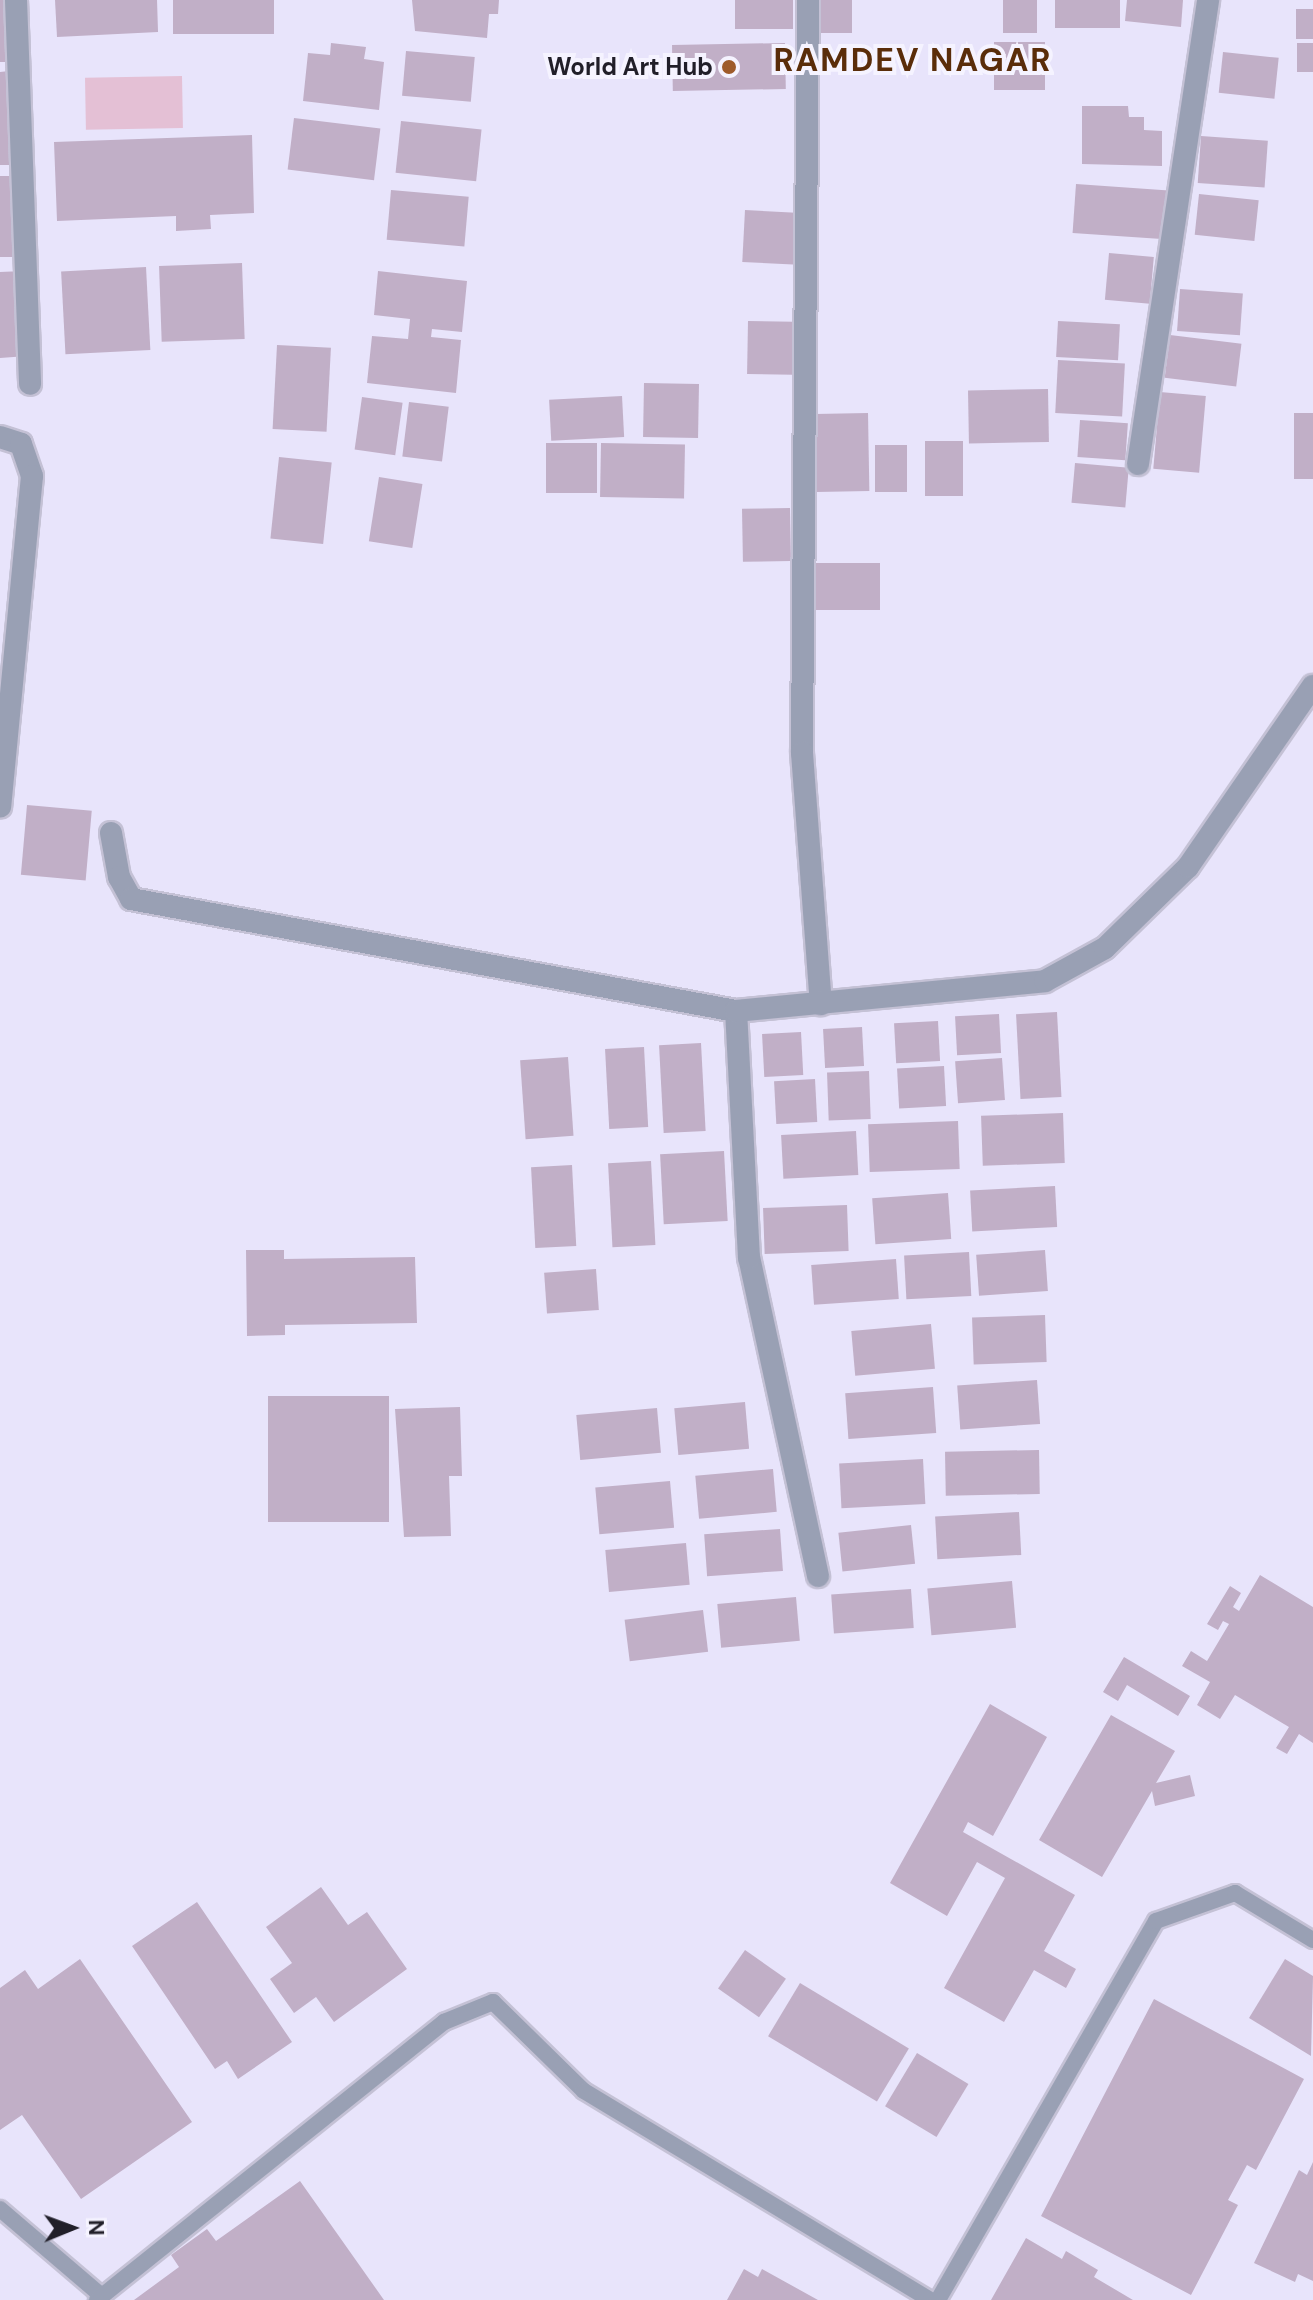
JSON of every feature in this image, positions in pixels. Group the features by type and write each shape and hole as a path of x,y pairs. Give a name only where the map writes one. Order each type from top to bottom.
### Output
{"street":[{"path":"16,0 30,384"},
{"path":"808,0 802,753 821,1004"},
{"path":"1138,464 1208,0"},
{"path":"0,437 21,444 32,476 0,806"},
{"path":"111,833 119,877 131,899 736,1011 1045,981 1105,948 1188,867 1313,686"},
{"path":"736,1011 749,1258 818,1576"}],"lane":[{"path":"938,2300 1156,1921 1235,1893 1313,1940"},
{"path":"0,2209 100,2298 444,2022 493,2002 584,2091 930,2300"}],"shaded area":[{"path":"182,76 183,128 86,130 85,78"}],"building":[{"path":"0,0 4,0 6,62 0,62"},
{"path":"55,0 157,0 158,32 57,37"},
{"path":"173,0 274,0 274,34 173,34"},
{"path":"412,0 499,0 498,14 489,14 487,38 415,31"},
{"path":"735,0 793,0 793,29 735,29"},
{"path":"811,0 852,0 852,33 811,33"},
{"path":"1003,0 1037,0 1037,33 1003,33"},
{"path":"1055,0 1120,0 1120,28 1055,28"},
{"path":"1127,0 1183,0 1181,27 1125,21"},
{"path":"1296,9 1313,9 1313,39 1296,39"},
{"path":"994,42 1045,42 1045,90 994,90"},
{"path":"331,43 366,47 364,59 384,62 379,110 303,101 308,53 330,55"},
{"name":"World Art Hub","path":"785,43 786,89 673,91 672,45"},
{"path":"1297,43 1313,43 1313,72 1297,72"},
{"path":"406,51 475,57 471,102 402,96"},
{"path":"1223,52 1279,58 1274,99 1219,93"},
{"path":"9,71 12,165 0,165 0,72"},
{"path":"1082,106 1128,106 1129,117 1144,117 1144,130 1162,131 1162,166 1082,164"},
{"path":"294,118 380,129 374,180 288,170"},
{"path":"401,121 482,129 476,181 396,173"},
{"path":"252,135 254,213 210,215 211,229 176,231 176,216 57,221 54,142"},
{"path":"1201,136 1268,141 1265,188 1198,183"},
{"path":"0,176 13,176 13,257 0,257"},
{"path":"1076,184 1169,190 1165,239 1073,233"},
{"path":"391,190 469,197 464,247 387,240"},
{"path":"1199,194 1259,200 1254,241 1195,235"},
{"path":"745,210 796,213 793,265 742,262"},
{"path":"1109,253 1154,257 1150,304 1105,300"},
{"path":"242,263 245,339 162,342 159,266"},
{"path":"146,267 150,350 65,354 61,271"},
{"path":"23,271 27,356 0,358 0,272"},
{"path":"378,271 467,281 462,332 432,329 431,337 461,340 456,393 367,383 372,336 408,339 410,319 374,315"},
{"path":"1180,289 1243,293 1240,335 1177,331"},
{"path":"748,321 794,322 793,375 747,374"},
{"path":"1058,321 1120,324 1118,360 1056,357"},
{"path":"1170,335 1241,344 1236,386 1165,378"},
{"path":"277,345 331,348 327,432 273,429"},
{"path":"1058,360 1125,364 1122,416 1055,413"},
{"path":"644,383 699,384 698,438 643,437"},
{"path":"1048,389 1049,442 969,443 968,390"},
{"path":"1160,392 1206,396 1199,473 1153,469"},
{"path":"622,396 624,437 551,441 549,400"},
{"path":"362,397 403,403 395,455 355,449"},
{"path":"409,402 449,407 442,461 402,457"},
{"path":"868,413 869,491 816,492 815,414"},
{"path":"1294,413 1313,413 1313,479 1294,479"},
{"path":"1080,420 1128,423 1125,460 1077,457"},
{"path":"925,441 963,441 963,496 925,496"},
{"path":"546,443 597,443 597,493 546,493"},
{"path":"601,443 685,444 684,498 600,497"},
{"path":"875,445 907,445 907,492 875,492"},
{"path":"279,457 332,463 323,544 270,539"},
{"path":"1075,463 1129,468 1125,508 1072,503"},
{"path":"379,477 422,484 412,548 369,541"},
{"path":"790,508 791,561 743,562 742,509"},
{"path":"816,563 880,563 880,610 816,610"},
{"path":"27,805 92,811 86,880 21,875"},
{"path":"1057,1012 1061,1097 1021,1099 1016,1014"},
{"path":"999,1014 1001,1053 957,1055 955,1016"},
{"path":"938,1021 940,1061 896,1063 894,1023"},
{"path":"862,1027 864,1066 825,1068 823,1029"},
{"path":"801,1032 803,1075 764,1077 762,1034"},
{"path":"701,1043 706,1131 664,1133 659,1045"},
{"path":"644,1047 648,1127 609,1129 605,1049"},
{"path":"568,1057 574,1136 526,1139 520,1060"},
{"path":"1002,1058 1005,1100 958,1103 955,1061"},
{"path":"944,1066 946,1106 899,1108 897,1068"},
{"path":"869,1071 871,1119 829,1120 827,1072"},
{"path":"815,1079 817,1122 776,1124 774,1081"},
{"path":"1063,1113 1065,1163 983,1166 981,1116"},
{"path":"958,1121 960,1169 870,1172 868,1124"},
{"path":"856,1131 858,1175 783,1179 781,1135"},
{"path":"724,1151 728,1221 664,1224 660,1154"},
{"path":"651,1161 655,1245 612,1247 608,1163"},
{"path":"572,1165 576,1246 535,1248 531,1167"},
{"path":"1055,1186 1057,1227 972,1231 970,1190"},
{"path":"948,1193 951,1239 875,1244 872,1198"},
{"path":"847,1205 849,1251 765,1254 763,1208"},
{"path":"246,1250 284,1250 284,1259 415,1257 417,1323 285,1325 285,1335 247,1336"},
{"path":"1045,1250 1048,1291 979,1296 976,1255"},
{"path":"969,1252 971,1296 906,1299 904,1255"},
{"path":"896,1259 899,1299 814,1305 811,1265"},
{"path":"596,1269 599,1310 547,1314 544,1273"},
{"path":"1045,1315 1047,1362 974,1365 972,1318"},
{"path":"931,1324 935,1369 855,1376 851,1331"},
{"path":"1037,1380 1040,1424 960,1429 957,1386"},
{"path":"933,1387 936,1433 848,1439 845,1393"},
{"path":"268,1396 389,1396 389,1522 268,1522"},
{"path":"745,1402 749,1449 678,1455 674,1408"},
{"path":"460,1407 462,1476 449,1476 451,1536 404,1537 395,1409"},
{"path":"657,1408 661,1453 580,1460 576,1415"},
{"path":"1039,1450 1040,1494 946,1496 945,1452"},
{"path":"923,1459 925,1504 841,1508 839,1463"},
{"path":"773,1469 777,1512 699,1519 695,1476"},
{"path":"670,1481 674,1528 599,1534 595,1488"},
{"path":"1019,1512 1021,1555 937,1559 935,1516"},
{"path":"911,1525 915,1564 842,1571 838,1533"},
{"path":"780,1529 783,1571 707,1576 704,1534"},
{"path":"686,1543 690,1585 609,1592 605,1550"},
{"path":"1260,1575 1313,1607 1313,1743 1299,1734 1287,1754 1276,1748 1289,1727 1235,1695 1220,1719 1197,1705 1210,1682 1182,1666 1191,1651 1207,1661 1229,1624 1223,1621 1218,1630 1207,1624 1230,1586 1241,1593 1233,1607 1239,1611"},
{"path":"1012,1581 1016,1628 931,1635 927,1588"},
{"path":"911,1589 914,1628 834,1633 831,1595"},
{"path":"796,1597 800,1641 721,1648 717,1604"},
{"path":"703,1610 708,1652 630,1661 625,1620"},
{"path":"1124,1657 1190,1696 1178,1716 1127,1685 1118,1701 1103,1692"},
{"path":"990,1704 1047,1737 993,1836 968,1822 963,1832 1075,1895 1044,1951 1076,1969 1066,1988 1034,1970 1004,2022 944,1988 1005,1878 977,1862 947,1916 890,1883"},
{"path":"1111,1715 1175,1751 1156,1783 1190,1775 1195,1796 1155,1806 1152,1791 1102,1877 1039,1840"},
{"path":"321,1887 348,1925 367,1912 407,1969 334,2022 316,1997 294,2013 270,1979 292,1963 266,1927"},
{"path":"197,1902 292,2042 238,2079 227,2061 215,2069 132,1946"},
{"path":"745,1950 786,1979 759,2017 718,1989"},
{"path":"80,1959 192,2122 81,2199 22,2115 0,2130 0,1988 25,1970 38,1989"},
{"path":"1285,1959 1313,1976 1311,2056 1249,2018"},
{"path":"800,1983 909,2048 877,2102 768,2036"},
{"path":"1154,1999 1304,2079 1256,2170 1247,2165 1228,2200 1238,2205 1191,2295 1041,2216"},
{"path":"917,2053 968,2084 936,2137 885,2106"},
{"path":"1313,2162 1313,2281 1298,2274 1295,2282 1254,2263 1299,2170 1307,2175"},
{"path":"300,2181 384,2300 134,2300 179,2267 171,2255 207,2229 216,2241"},
{"path":"1026,2238 1062,2259 1066,2251 1098,2270 1094,2277 1133,2300 991,2300"},
{"path":"744,2269 758,2277 762,2269 818,2300 727,2300"}],"place":[{"name":"World Art Hub","path":"729,67"}],"district":[{"name":"RAMDEV NAGAR","path":"913,60"}]}
